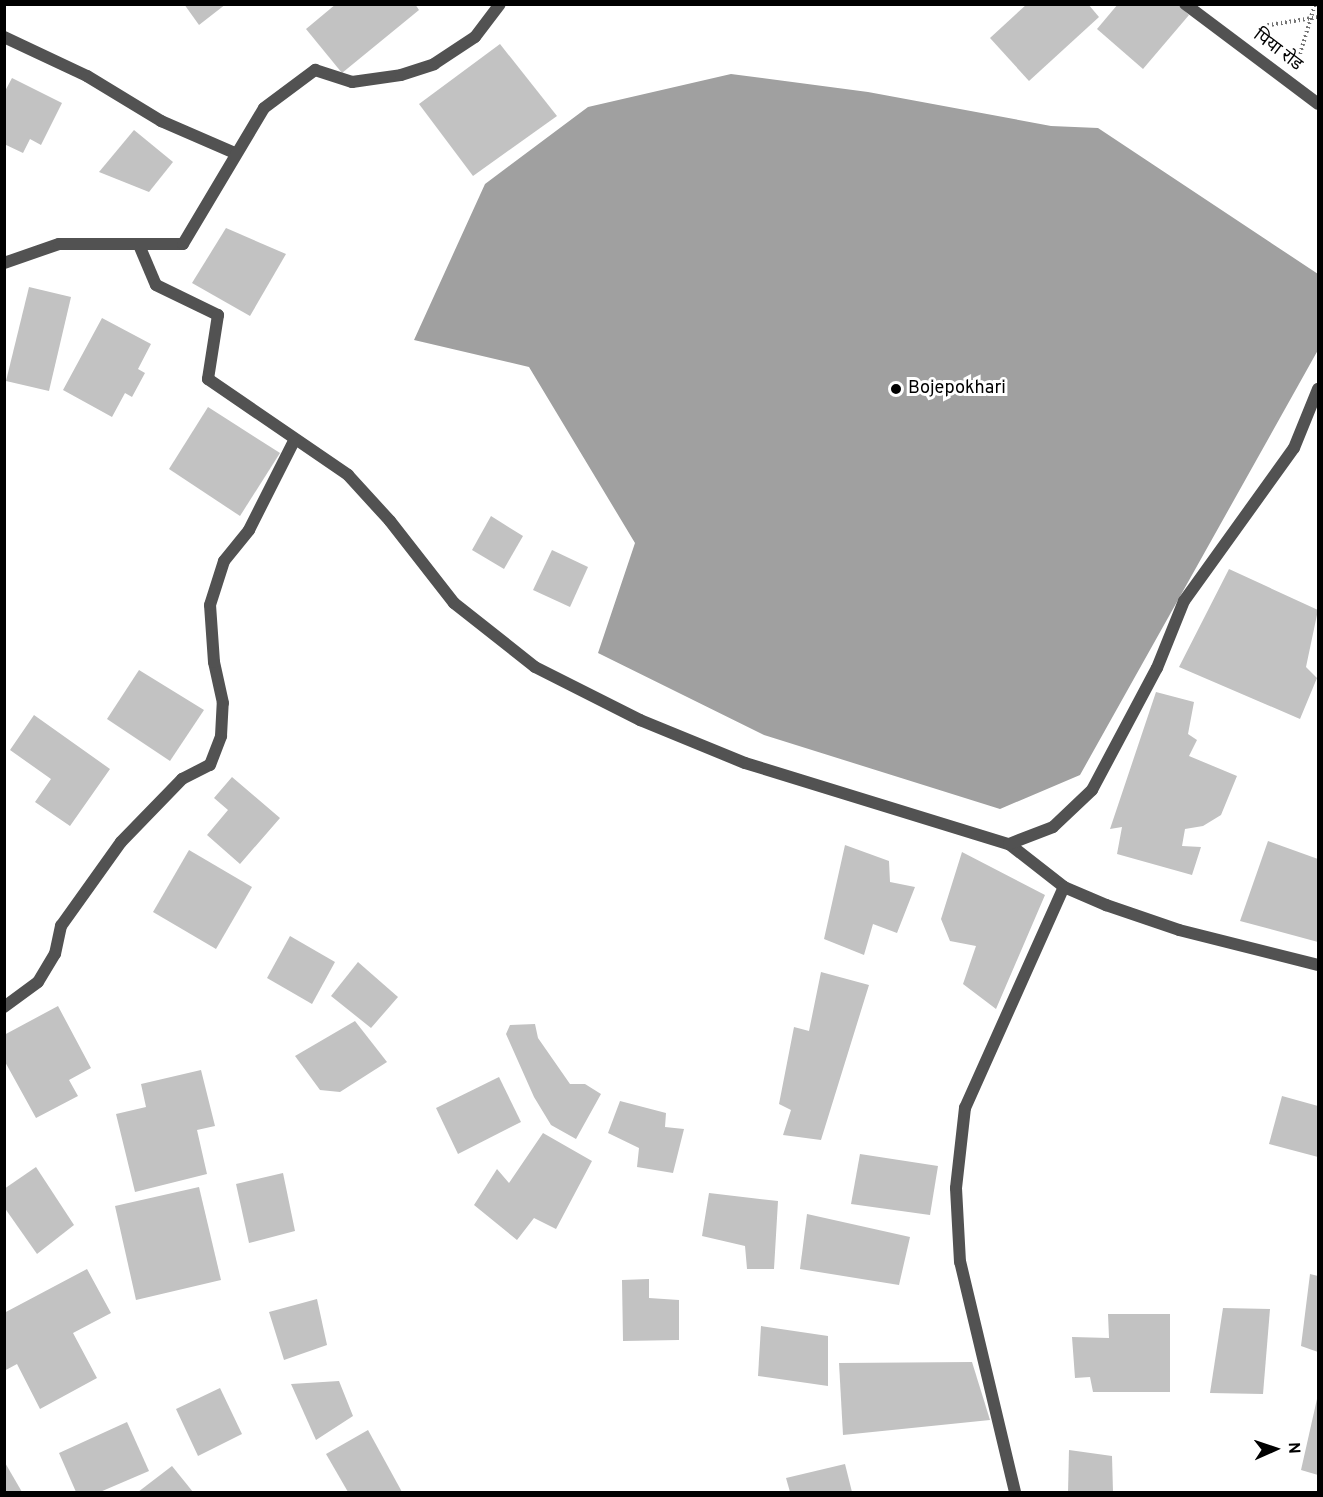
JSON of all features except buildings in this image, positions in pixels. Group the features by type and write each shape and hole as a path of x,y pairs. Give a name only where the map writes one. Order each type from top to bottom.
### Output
{"street":[{"path":"4,263 59,244 183,244 235,153 264,108 315,70 352,82 400,75 434,64 476,37 500,4"},
{"name":"पिया रोड","path":"1185,4 1318,104"},
{"path":"4,37 87,76 161,122 235,153"},
{"path":"139,245 156,285 218,315 208,379 294,441 348,475 390,521 454,603 535,667 640,720 745,763 909,810 1009,844 1064,887 1179,930 1318,965"},
{"path":"1009,844 1053,827 1092,790 1157,668 1184,601 1293,448 1318,389"},
{"path":"4,1006 38,982 55,954 61,926 121,843 182,779 210,765 221,736 223,703 214,662 210,605 224,561 249,530 294,441"},
{"path":"1015,1492 960,1262 957,1188 965,1108 1064,887"}],"path":[{"path":"1291,84 1315,4"},
{"path":"1222,32 1318,17"}],"shaded area":[{"path":"731,74 868,92 1051,126 1098,128 1318,274 1318,350 1080,775 1000,809 764,735 598,653 635,543 529,367 414,340 485,184 588,107"}],"place":[{"name":"Bojepokhari","path":"896,389"}]}
